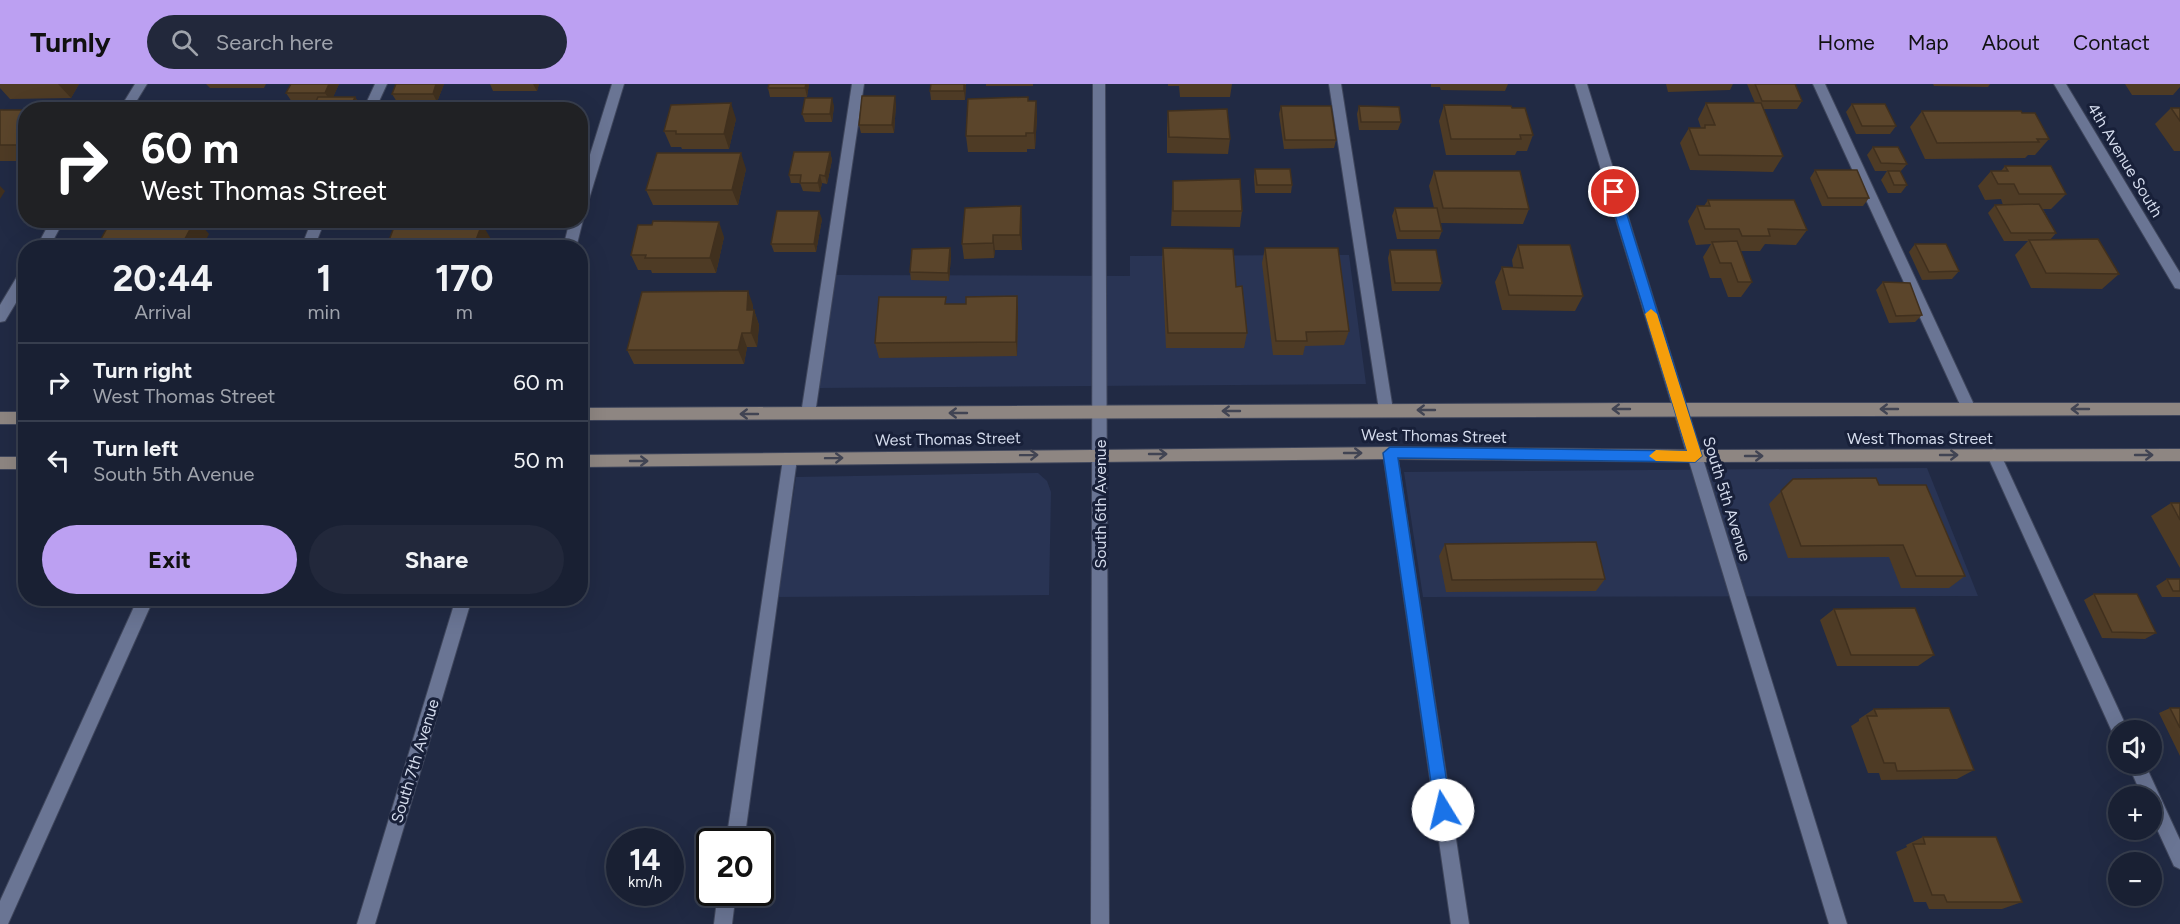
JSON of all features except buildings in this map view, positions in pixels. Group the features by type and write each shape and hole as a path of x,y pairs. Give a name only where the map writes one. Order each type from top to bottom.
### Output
{"main road":[{"name":"West Thomas Street","path":"588,414 2180,409"},
{"path":"0,418 18,417"},
{"name":"West Thomas Street","path":"588,461 1100,454 2180,455"},
{"path":"0,464 18,463"}],"street":[{"path":"130,102 141,84"},
{"path":"373,102 381,84"},
{"path":"588,183 618,84"},
{"path":"808,414 858,84"},
{"name":"South 6th Avenue","path":"1099,84 1100,924"},
{"path":"1335,84 1386,410"},
{"name":"South 5th Avenue","path":"1581,84 1838,924"},
{"path":"1819,84 1969,409"},
{"name":"4th Avenue South","path":"2060,84 2180,284"},
{"path":"0,317 18,287"},
{"path":"1390,453 1460,924"},
{"path":"1994,455 2115,720"},
{"path":"737,828 790,459"},
{"path":"0,921 142,606"},
{"name":"South 7th Avenue","path":"366,924 462,606"},
{"path":"2162,821 2180,860"},
{"path":"723,924 725,906"}],"shaded area":[{"path":"1349,255 1366,384 818,388 833,275 1130,276 1130,256"},
{"path":"1927,468 1978,596 1423,597 1404,472"},
{"path":"1038,473 1047,481 1051,492 1049,595 778,597 796,477"}],"slow traffic":[{"path":"1651,314 1695,456 1656,456"}],"route":[{"path":"1443,810 1390,453 1695,456 1614,192"}]}
